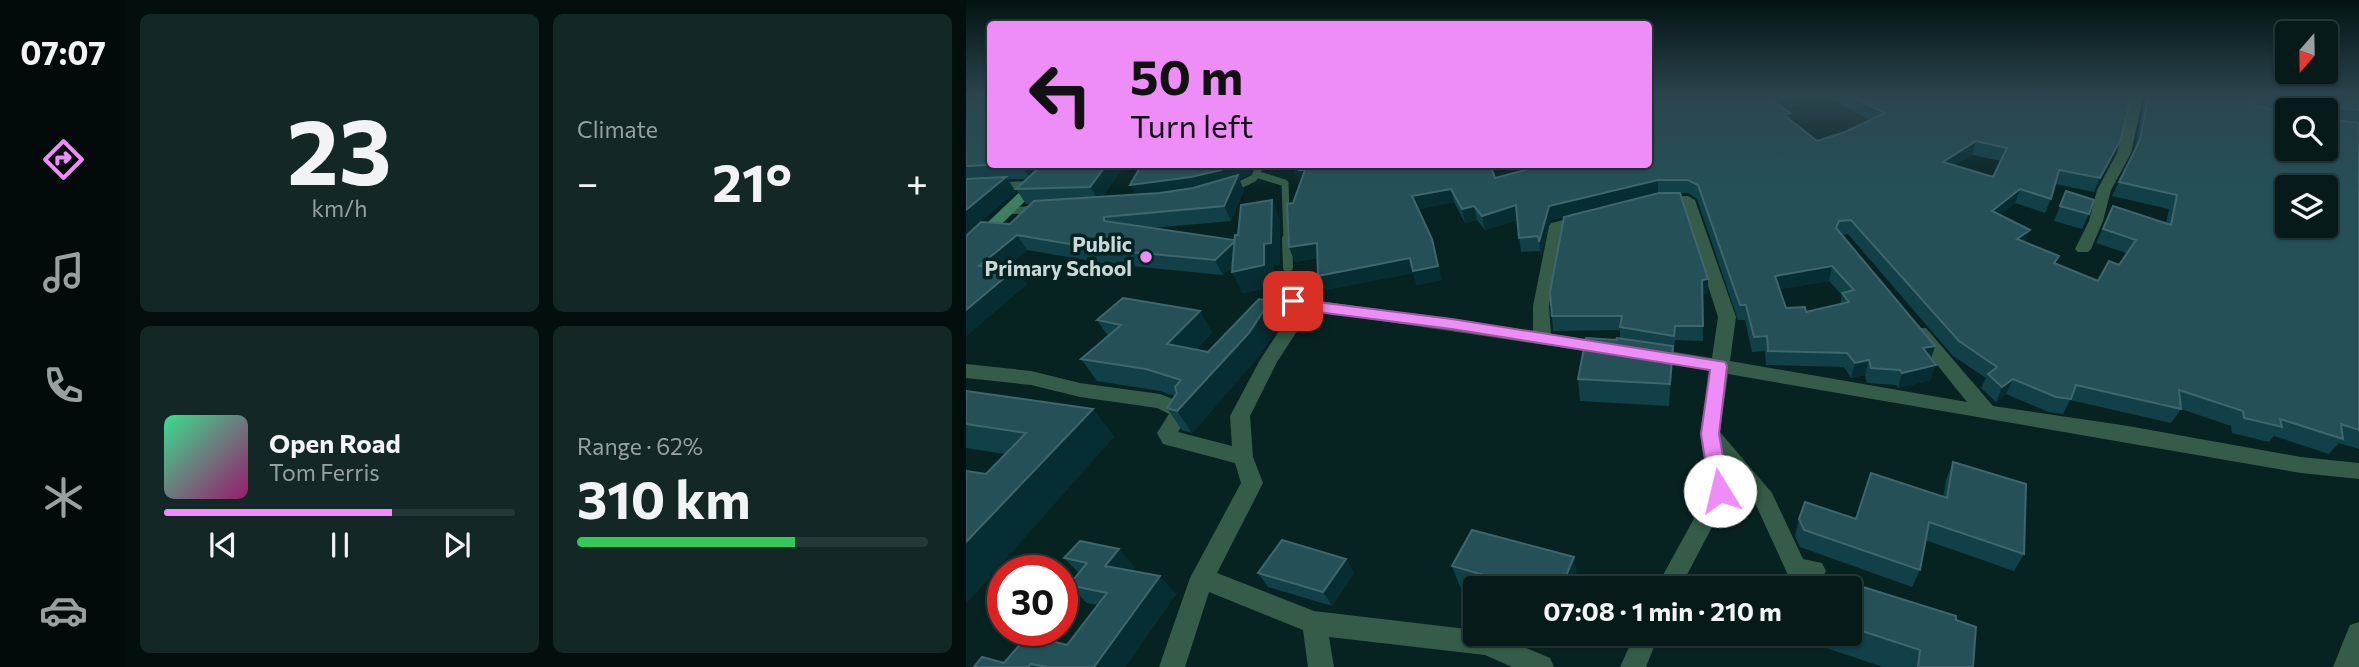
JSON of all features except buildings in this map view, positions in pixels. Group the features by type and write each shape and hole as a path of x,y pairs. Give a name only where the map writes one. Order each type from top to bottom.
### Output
{"street":[{"path":"2083,248 2096,221 2104,190 2124,153 2130,128"},
{"path":"966,251 1053,168"},
{"path":"966,187 1034,185"},
{"path":"1647,203 1659,200 1688,200 1727,317 1710,434 1720,491 1674,576"},
{"path":"1542,339 1541,306 1556,226 1597,216"},
{"path":"1172,667 1202,579 1252,483 1243,457 1240,416 1269,360 1292,326 1289,305 1293,301 1325,308 1630,351 2301,465 2359,471"},
{"path":"1910,322 1987,413"},
{"path":"966,371 1031,378 1080,390 1160,401 1176,408 1179,414 1167,433 1170,438 1243,457"},
{"path":"1710,434 1764,499 1797,568 1814,571"},
{"path":"1202,579 1314,624 1486,643 1541,667"},
{"path":"1314,624 1321,667"},
{"path":"2346,667 2359,634"},
{"path":"1633,667 1642,646"}],"lane":[{"path":"1221,192 1253,181 1259,175 1260,168"},
{"path":"1259,175 1285,183 1288,267"},
{"path":"1007,211 1045,209"}],"place":[{"name":"Public Primary School","path":"1146,257"}],"route":[{"path":"1293,301 1719,366 1710,434 1720,491"}]}
